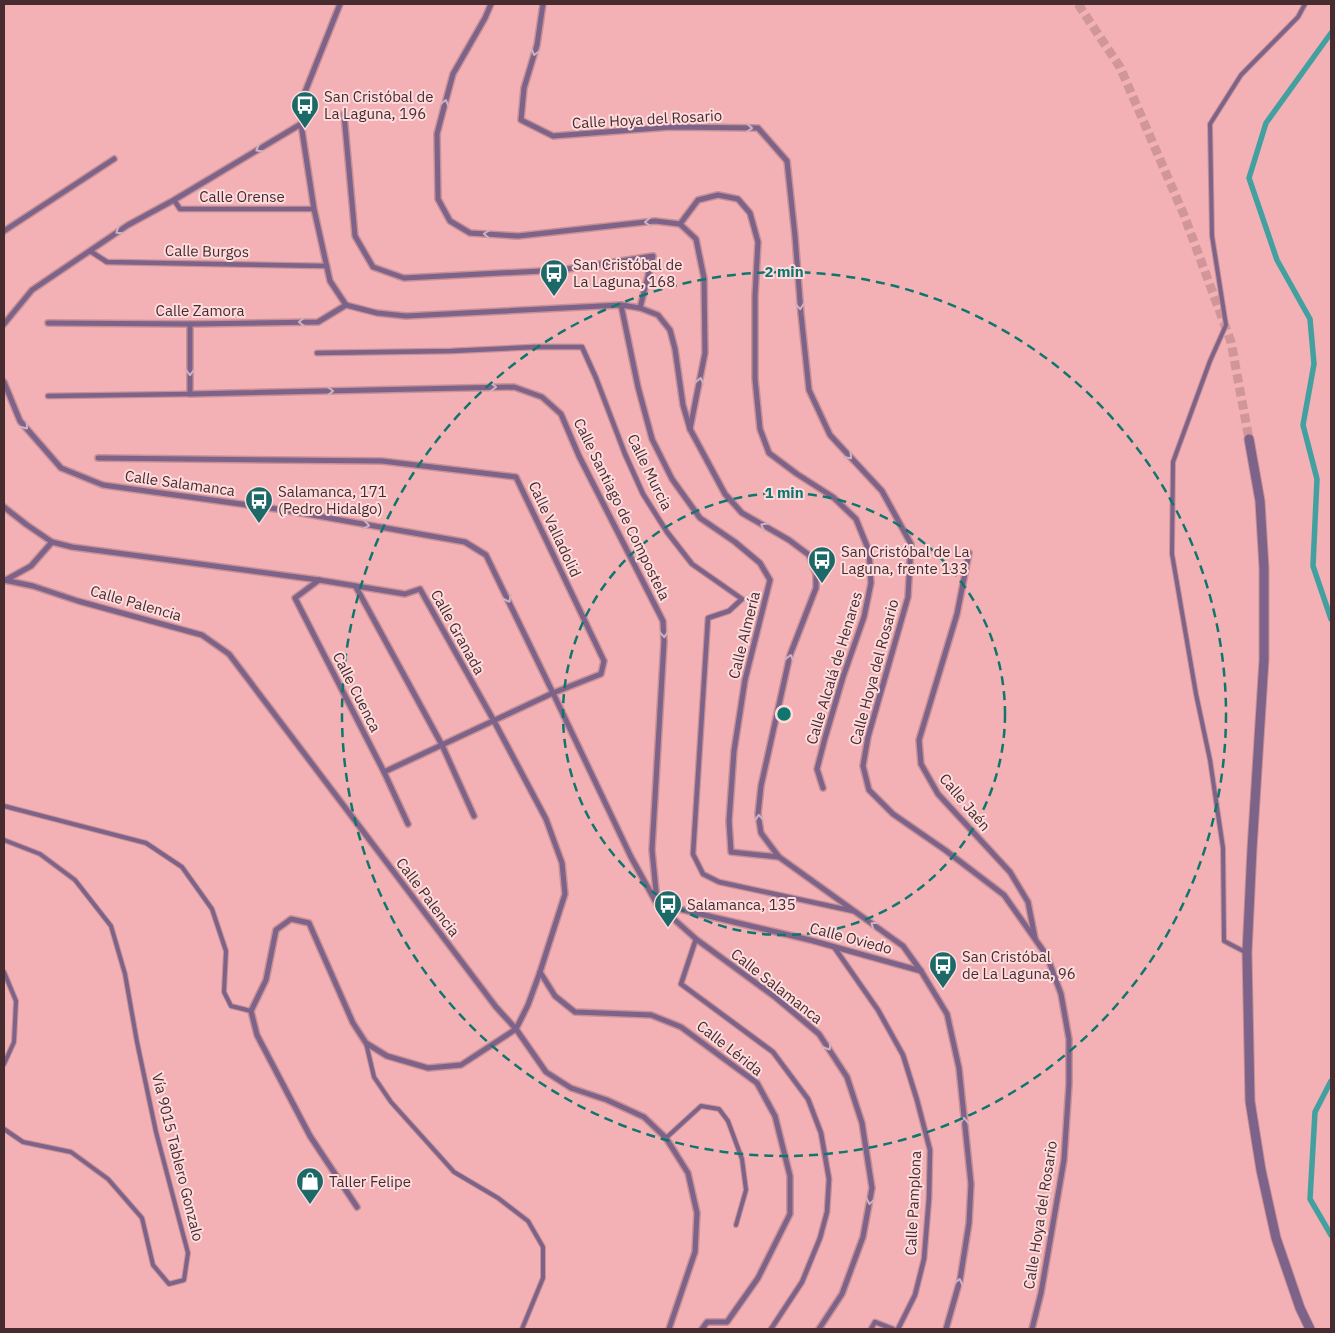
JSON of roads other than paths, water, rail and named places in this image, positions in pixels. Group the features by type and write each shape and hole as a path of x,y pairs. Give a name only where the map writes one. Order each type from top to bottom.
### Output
{"street":[{"path":"340,4 305,92 301,124 314,209 330,280 346,305 377,313 406,316 621,305 640,308 658,315 670,330 675,350 683,405 690,429 725,494 742,513 789,540 809,555 816,574 816,588 790,655 761,786 758,814 761,833 779,857 903,946 921,970 947,1014 959,1068 971,1184 969,1223 960,1280 946,1329"},
{"path":"491,4 481,26 453,74 437,134 438,198 450,220 470,233 518,236 655,221 680,224 696,239 704,278 705,353 690,429"},
{"name":"Calle Hoya del Rosario","path":"543,4 537,44 524,88 521,120 553,136 671,127 758,128 787,162 809,390 830,435 882,491 912,544 908,597 868,737 863,766 869,790 893,814 946,850 1004,895 1047,956 1061,994 1069,1039 1069,1084 1064,1160 1041,1293 1032,1329"},
{"path":"344,114 355,236 373,267 404,278 561,270 653,256 640,308"},
{"path":"4,324 32,290 128,225 174,200 301,124"},
{"path":"4,231 114,159"},
{"name":"Calle Alcalá de Henares","path":"680,224 698,200 718,195 738,199 750,213 758,242 755,296 755,379 760,429 769,453 796,474 833,497 856,519 869,551 872,583 864,617 843,677 825,738 818,769 822,788"},
{"name":"Calle Orense","path":"174,200 180,209 314,209"},
{"name":"Calle Burgos","path":"90,251 107,262 327,266"},
{"name":"Calle Zamora","path":"48,323 190,324 318,322 346,305"},
{"name":"Calle Almería","path":"621,305 638,387 652,439 672,479 700,518 735,542 760,563 770,580 745,680 734,750 729,821 731,852 779,857"},
{"path":"190,324 190,394"},
{"name":"Calle Murcia","path":"317,353 451,351 582,346 625,454 644,494 667,532 692,564 742,599 729,611 708,618 693,854 703,874 719,882 855,912"},
{"name":"Calle Salamanca","path":"4,382 20,421 61,468 103,485 284,510 465,542 486,555 631,857 657,904 696,939 775,997 819,1034 847,1077 862,1123 872,1188 863,1237 842,1294 819,1329"},
{"name":"Calle Santiago de Compostela","path":"48,396 514,387 542,397 561,414 579,456 663,621 664,642 652,850 657,904"},
{"path":"1249,439 1260,501 1264,568 1264,660 1247,953 1250,1101 1261,1170 1276,1238 1300,1308 1310,1329"},
{"name":"Calle Valladolid","path":"98,458 382,461 516,477 604,661 601,674 553,693 384,772"},
{"name":"Calle Granada","path":"4,507 52,542 72,547 319,580 405,594 420,589 546,819 562,863 565,894 540,972 528,1005 516,1029"},
{"path":"4,580 31,566 52,542"},
{"name":"Calle Jaén","path":"969,553 956,614 919,740 921,764 938,794 1010,872 1028,902 1035,940"},
{"name":"Calle Palencia","path":"4,580 33,586 202,635 229,654 490,1000 516,1029 546,1072 571,1088 607,1100 644,1117 666,1138 688,1173 697,1213 694,1252 669,1329"},
{"name":"Calle Cuenca","path":"319,580 295,598 384,772 408,824"},
{"path":"356,587 442,745 474,816"},
{"name":"Calle Oviedo","path":"657,904 810,940 921,970"},
{"path":"357,1207 310,1136 257,1034 252,1011 266,980 276,930 290,919 310,923 353,1023 366,1043 387,1056 428,1068 461,1065 516,1029"},
{"path":"696,939 680,984 774,1052 808,1099 821,1133 829,1179 827,1212 820,1238 802,1282 771,1329"},
{"name":"Calle Pamplona","path":"834,947 878,1010 903,1055 930,1150 929,1198 924,1258 915,1295 898,1329"},
{"name":"Calle Lérida","path":"540,972 555,996 575,1012 651,1015 681,1027 757,1083 775,1116 790,1176 790,1214 758,1278 727,1322 707,1322 702,1329"},
{"path":"871,1329 875,1322 893,1329"}],"lane":[{"path":"1247,953 1224,941 1223,848 1210,760 1196,694 1172,554 1173,462 1210,361 1226,325 1212,236 1210,124 1241,75 1298,17 1305,4"},
{"path":"4,806 146,842 182,867 212,909 226,951 224,992 232,1006 252,1011"},
{"name":"Vía 9015 Tablero Gonzalo","path":"4,840 40,854 75,880 111,926 125,974 156,1132 188,1252 184,1280 170,1284 153,1265 142,1218 108,1179 71,1152 24,1142 4,1129"},
{"path":"4,972 16,1001 14,1042 4,1064"},
{"path":"366,1043 374,1077 391,1102 454,1172 498,1198 528,1221 543,1247 543,1278 522,1329"},
{"path":"666,1138 701,1106 719,1109 728,1121 742,1159 746,1190 736,1225"}],"waterway":[{"path":"1331,33 1266,123 1249,178 1277,260 1310,319 1314,364 1303,425 1317,479 1313,566 1331,619"},
{"path":"1331,1081 1315,1112 1310,1199 1331,1235"}],"tunnel":[{"path":"1078,4 1120,67 1184,215 1231,342 1249,439"}],"place":[{"name":"San Cristóbal de La Laguna, 196","path":"305,129"},
{"name":"San Cristóbal de La Laguna, 168","path":"554,297"},
{"name":"Salamanca, 171 (Pedro Hidalgo)","path":"259,524"},
{"name":"San Cristóbal de La Laguna, frente 133","path":"822,584"},
{"name":"Salamanca, 135","path":"668,928"},
{"name":"San Cristóbal de La Laguna, 96","path":"943,989"},
{"name":"Taller Felipe","path":"310,1205"}]}
